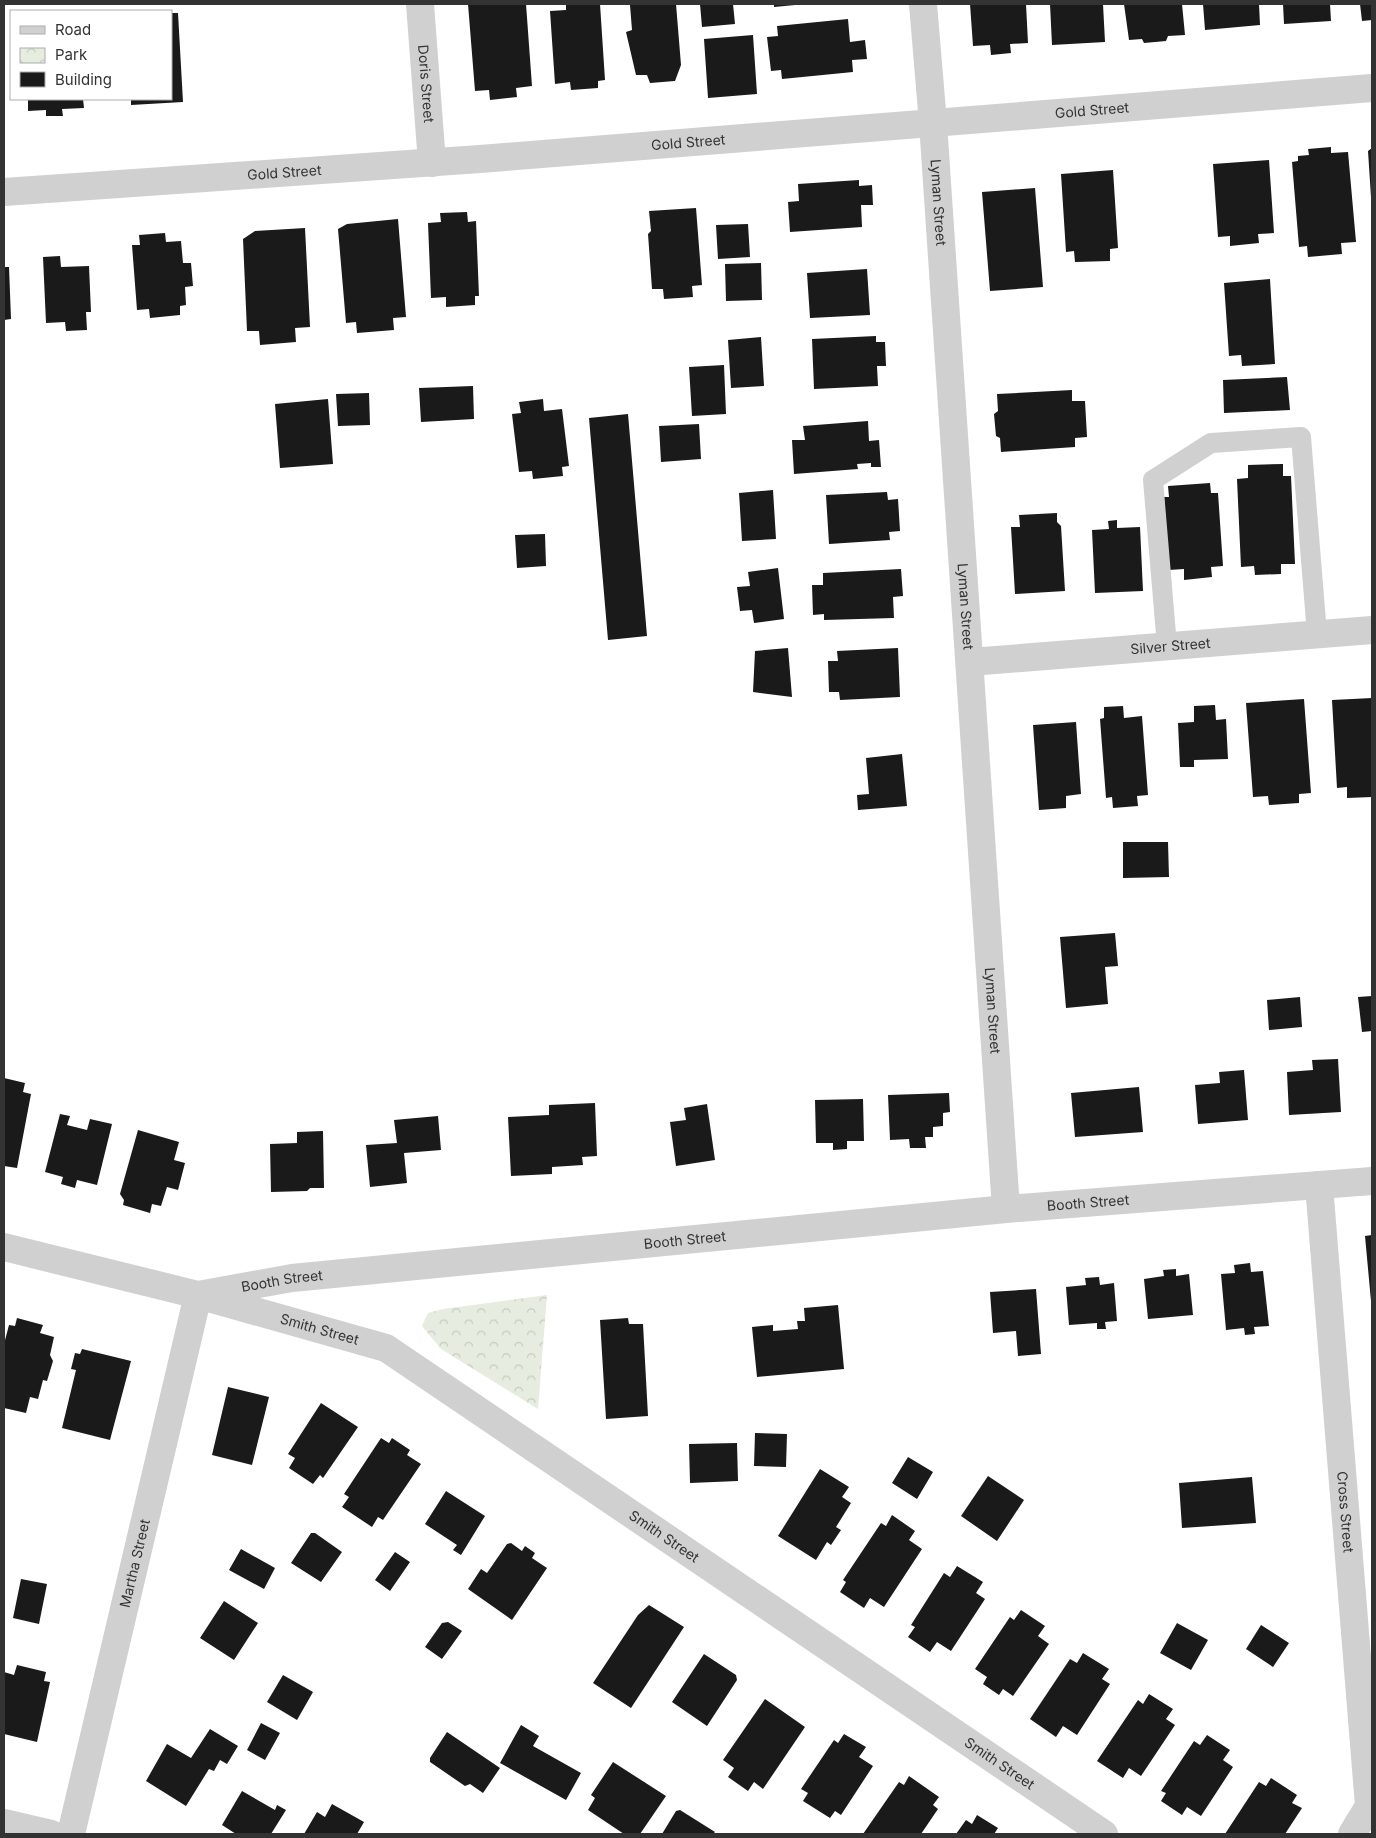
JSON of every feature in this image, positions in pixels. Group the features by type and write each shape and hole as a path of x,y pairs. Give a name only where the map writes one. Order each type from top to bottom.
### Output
{"street":[{"name":"Doris Street","path":"420,4 432,163"},
{"name":"Lyman Street","path":"923,4 933,123 1006,1209"},
{"name":"Gold Street","path":"4,192 432,163 1372,88"},
{"name":"Silver Street","path":"970,662 1372,630"},
{"name":"Booth Street","path":"4,1247 198,1295 292,1278 1006,1209 1372,1180"},
{"name":"Cross Street","path":"1318,1185 1368,1806 1352,1834"},
{"name":"Martha Street","path":"71,1834 198,1295"},
{"name":"Smith Street","path":"198,1295 386,1348 1104,1834"},
{"path":"4,1823 50,1834"}],"lane":[{"path":"1167,646 1153,480 1211,443 1301,437 1317,634"}],"green space":[{"path":"547,1295 538,1409 441,1349 422,1326 428,1313 443,1309"}],"building":[{"path":"468,4 526,4 532,86 516,88 517,97 490,100 489,90 475,91"},
{"path":"566,4 600,4 605,80 598,81 598,88 571,90 570,82 555,84 550,11 566,10"},
{"path":"676,4 681,65 675,81 650,83 647,75 636,75 626,32 632,30 630,5"},
{"path":"700,4 733,4 735,24 702,27"},
{"path":"774,4 795,4 795,5 774,7"},
{"path":"970,4 1026,4 1028,43 1010,44 1011,53 991,55 990,45 973,46"},
{"path":"1050,4 1103,4 1105,42 1052,45"},
{"path":"1124,4 1182,4 1185,35 1168,36 1166,41 1144,43 1142,39 1129,40"},
{"path":"1203,4 1259,4 1260,25 1205,30"},
{"path":"1283,4 1330,4 1331,21 1284,24"},
{"path":"1360,4 1372,4 1372,20 1362,21"},
{"path":"172,13 178,13 183,102 131,105 131,100 172,100"},
{"path":"848,19 850,42 865,40 867,59 852,60 853,72 782,79 781,70 771,71 767,37 778,36 777,26"},
{"path":"753,35 757,94 708,98 704,39"},
{"path":"28,100 83,100 84,108 62,109 63,116 46,116 46,110 28,111"},
{"path":"1331,147 1331,153 1348,152 1356,242 1341,243 1342,254 1308,257 1307,246 1299,247 1292,162 1298,161 1298,156 1309,155 1308,149"},
{"path":"1372,148 1372,197 1371,197 1368,151"},
{"path":"1269,160 1274,233 1258,234 1259,243 1230,246 1230,236 1218,237 1213,164"},
{"path":"1113,170 1118,248 1110,249 1110,261 1075,262 1074,251 1066,252 1061,174"},
{"path":"859,180 859,186 872,185 873,205 861,205 862,227 790,232 788,202 799,201 798,184"},
{"path":"1035,188 1043,287 990,291 982,192"},
{"path":"696,208 702,285 692,286 693,297 664,299 663,289 652,289 648,234 651,231 649,211"},
{"path":"467,212 468,222 476,221 479,296 475,296 475,305 446,307 446,297 431,298 428,223 441,222 440,213"},
{"path":"398,219 406,317 393,318 394,330 357,333 356,322 346,323 338,229 347,224"},
{"path":"748,224 750,257 718,259 716,225"},
{"path":"305,228 310,327 295,328 296,342 260,345 259,331 247,331 243,239 255,231"},
{"path":"165,233 166,242 181,241 183,263 191,263 193,286 185,287 186,305 180,306 180,315 150,318 149,309 137,310 132,245 140,245 139,235"},
{"path":"60,256 61,267 89,266 91,312 86,312 87,330 66,331 65,322 46,323 43,257"},
{"path":"761,263 762,300 726,301 725,264"},
{"path":"4,267 9,267 11,319 4,320"},
{"path":"867,269 870,315 810,318 807,273"},
{"path":"1270,279 1275,364 1242,366 1241,355 1229,356 1224,283"},
{"path":"876,336 876,342 885,342 886,366 877,366 878,386 814,389 812,339"},
{"path":"761,337 764,386 731,388 728,340"},
{"path":"724,365 726,414 692,416 689,367"},
{"path":"1287,377 1290,410 1224,413 1223,380"},
{"path":"473,386 474,419 421,422 419,388"},
{"path":"1072,390 1072,401 1085,401 1087,437 1075,438 1075,447 1001,452 1000,438 996,436 994,414 998,411 997,394"},
{"path":"369,393 370,425 338,426 336,394"},
{"path":"328,399 333,464 280,468 275,404"},
{"path":"543,399 544,411 562,409 569,466 562,467 563,476 533,479 532,471 519,472 512,414 521,413 519,402"},
{"path":"628,414 647,636 608,640 589,418"},
{"path":"868,421 869,441 879,440 881,467 871,467 871,463 857,464 858,469 794,474 792,440 805,440 803,426"},
{"path":"699,424 701,459 661,462 659,426"},
{"path":"1283,464 1283,476 1291,476 1295,564 1281,564 1281,574 1255,575 1254,566 1241,567 1237,479 1248,478 1248,465"},
{"path":"1210,483 1211,493 1218,493 1223,566 1211,567 1212,577 1184,580 1184,569 1169,570 1164,497 1169,497 1168,486"},
{"path":"773,490 776,539 742,541 739,493"},
{"path":"887,492 888,500 898,499 900,531 889,532 890,540 829,544 826,495"},
{"path":"1057,513 1057,522 1061,526 1065,591 1015,594 1011,527 1020,527 1019,515"},
{"path":"1117,520 1117,528 1140,527 1143,591 1095,593 1092,530 1109,529 1108,521"},
{"path":"545,534 546,566 517,568 515,535"},
{"path":"778,568 784,619 754,623 752,610 740,611 737,587 750,586 748,572"},
{"path":"901,569 903,596 893,597 894,618 824,620 824,614 813,615 812,585 823,585 823,573"},
{"path":"788,648 792,697 753,692 755,651"},
{"path":"898,648 900,697 840,700 839,692 829,692 828,661 838,661 837,651"},
{"path":"1372,698 1372,797 1347,798 1347,787 1337,788 1332,700"},
{"path":"1304,699 1311,793 1299,794 1299,803 1269,805 1268,796 1253,797 1246,703"},
{"path":"1215,705 1216,720 1226,719 1228,759 1194,760 1194,767 1180,767 1178,723 1194,722 1194,706"},
{"path":"1123,706 1124,718 1142,716 1148,795 1137,796 1138,806 1113,808 1112,797 1106,798 1100,719 1104,718 1104,707"},
{"path":"1076,722 1081,794 1066,796 1066,808 1039,810 1033,725"},
{"path":"902,754 907,806 858,810 857,795 869,794 866,758"},
{"path":"1123,842 1168,842 1169,877 1123,878"},
{"path":"1115,933 1118,966 1105,967 1108,1004 1066,1008 1060,937"},
{"path":"1372,996 1372,1031 1362,1032 1358,997"},
{"path":"1300,997 1302,1027 1269,1030 1267,1000"},
{"path":"1338,1059 1341,1112 1289,1115 1287,1072 1313,1070 1312,1060"},
{"path":"1244,1070 1248,1120 1198,1124 1195,1085 1220,1083 1219,1072"},
{"path":"4,1078 25,1083 23,1092 31,1094 17,1168 4,1166"},
{"path":"1139,1087 1143,1132 1075,1137 1071,1093"},
{"path":"949,1093 950,1112 943,1113 943,1126 933,1127 933,1137 925,1137 926,1148 910,1148 909,1139 890,1140 888,1095"},
{"path":"863,1099 864,1141 847,1141 847,1149 833,1150 833,1143 816,1143 815,1100"},
{"path":"595,1103 597,1156 582,1157 583,1165 552,1167 552,1174 511,1176 508,1117 549,1115 549,1105"},
{"path":"707,1104 715,1160 676,1166 670,1122 686,1120 684,1108"},
{"path":"60,1114 70,1116 67,1125 87,1130 90,1119 112,1124 97,1185 77,1180 75,1188 61,1184 63,1177 45,1172"},
{"path":"438,1116 441,1150 404,1153 407,1183 370,1187 366,1145 397,1143 394,1120"},
{"path":"138,1130 179,1142 174,1160 185,1163 178,1190 167,1187 161,1206 152,1204 150,1213 123,1205 124,1200 120,1194"},
{"path":"323,1131 324,1188 310,1188 307,1191 271,1192 270,1144 297,1143 297,1132"},
{"path":"1372,1235 1372,1301 1371,1301 1365,1236"},
{"path":"1250,1263 1251,1272 1263,1271 1269,1326 1254,1327 1255,1334 1245,1335 1244,1328 1226,1330 1221,1274 1235,1273 1234,1265"},
{"path":"1176,1269 1176,1276 1189,1274 1193,1315 1148,1319 1144,1279 1164,1276 1163,1270"},
{"path":"1099,1277 1100,1285 1114,1283 1117,1321 1105,1322 1106,1329 1097,1329 1097,1323 1069,1325 1066,1287 1086,1285 1085,1278"},
{"path":"1036,1289 1041,1354 1018,1356 1016,1331 993,1333 990,1292"},
{"path":"838,1305 844,1369 757,1377 752,1327 773,1325 773,1331 798,1329 797,1321 805,1321 804,1308"},
{"path":"17,1318 43,1325 40,1333 54,1337 50,1355 53,1361 47,1381 43,1380 38,1399 30,1397 26,1413 4,1408 4,1344 9,1325 15,1326"},
{"path":"628,1318 629,1324 643,1324 648,1416 606,1419 600,1320"},
{"path":"82,1349 131,1361 110,1440 62,1428 76,1370 71,1369 75,1353 80,1354"},
{"path":"228,1387 269,1397 252,1465 212,1455"},
{"path":"321,1403 358,1427 323,1478 320,1475 313,1484 289,1468 295,1458 288,1454"},
{"path":"755,1433 787,1434 786,1467 754,1466"},
{"path":"381,1438 389,1443 392,1438 410,1450 407,1455 421,1464 383,1520 378,1517 372,1527 342,1507 349,1497 344,1494"},
{"path":"737,1443 738,1481 690,1483 689,1444"},
{"path":"908,1457 933,1472 917,1499 892,1483"},
{"path":"820,1469 849,1487 842,1497 851,1503 836,1527 841,1530 831,1545 827,1542 816,1560 778,1536"},
{"path":"988,1476 1024,1500 997,1541 961,1516"},
{"path":"1252,1477 1256,1523 1182,1528 1179,1483"},
{"path":"446,1491 485,1516 461,1555 453,1550 457,1545 425,1524"},
{"path":"892,1515 915,1531 909,1540 922,1549 884,1607 870,1598 864,1608 840,1592 846,1582 843,1580 881,1523 886,1526"},
{"path":"311,1533 315,1533 342,1552 321,1582 291,1563"},
{"path":"511,1543 522,1551 525,1546 535,1553 532,1558 547,1568 512,1620 468,1589 481,1569 487,1573 507,1544"},
{"path":"241,1549 275,1568 264,1589 229,1570"},
{"path":"395,1552 410,1562 390,1591 375,1580"},
{"path":"957,1566 983,1582 976,1593 985,1599 951,1651 937,1642 930,1652 908,1637 915,1627 911,1625 944,1573 950,1577"},
{"path":"21,1579 47,1584 39,1624 13,1618"},
{"path":"224,1601 258,1623 234,1660 200,1638"},
{"path":"649,1605 684,1627 631,1708 593,1683 638,1615"},
{"path":"1021,1610 1045,1626 1038,1636 1049,1644 1013,1696 1003,1689 999,1695 983,1684 987,1677 975,1669 1010,1617 1014,1620"},
{"path":"448,1622 462,1631 442,1659 425,1647 442,1623"},
{"path":"1177,1623 1208,1640 1191,1670 1160,1653"},
{"path":"1261,1625 1289,1643 1273,1667 1246,1649"},
{"path":"1083,1653 1109,1669 1102,1679 1110,1684 1077,1735 1063,1726 1056,1737 1030,1719 1070,1659 1077,1663"},
{"path":"704,1654 736,1675 737,1680 707,1726 672,1702"},
{"path":"17,1665 46,1672 44,1681 50,1682 37,1742 4,1734 4,1672 14,1675"},
{"path":"283,1675 313,1692 297,1720 267,1702"},
{"path":"1149,1694 1173,1709 1166,1719 1175,1725 1141,1776 1129,1768 1123,1778 1097,1761 1138,1700 1143,1704"},
{"path":"765,1699 805,1727 763,1789 754,1782 748,1791 728,1777 734,1768 723,1760"},
{"path":"261,1723 280,1733 265,1760 247,1750"},
{"path":"521,1725 539,1736 533,1746 581,1773 566,1800 500,1763"},
{"path":"210,1729 238,1746 227,1764 220,1760 214,1771 209,1769 186,1806 146,1781 167,1744 191,1758"},
{"path":"447,1732 500,1768 483,1793 470,1784 465,1786 430,1762 430,1758"},
{"path":"844,1734 866,1747 859,1757 873,1766 841,1815 835,1811 830,1818 803,1801 808,1793 801,1789 834,1740 838,1743"},
{"path":"1207,1735 1230,1750 1223,1760 1233,1767 1201,1816 1187,1807 1182,1815 1161,1801 1166,1793 1161,1791 1194,1741 1200,1745"},
{"path":"613,1762 666,1796 640,1834 624,1834 588,1810 595,1798 591,1795"},
{"path":"909,1776 939,1797 933,1805 938,1809 921,1834 863,1834 899,1782 904,1785"},
{"path":"1271,1778 1297,1795 1292,1803 1302,1808 1285,1834 1225,1834 1259,1782 1266,1786"},
{"path":"242,1791 275,1810 277,1805 286,1810 271,1834 236,1834 222,1825"},
{"path":"332,1804 364,1822 357,1834 304,1834 317,1812 325,1817"},
{"path":"680,1810 715,1832 713,1834 662,1834 676,1811"},
{"path":"977,1815 998,1828 994,1834 956,1834 966,1820 972,1824"}]}
